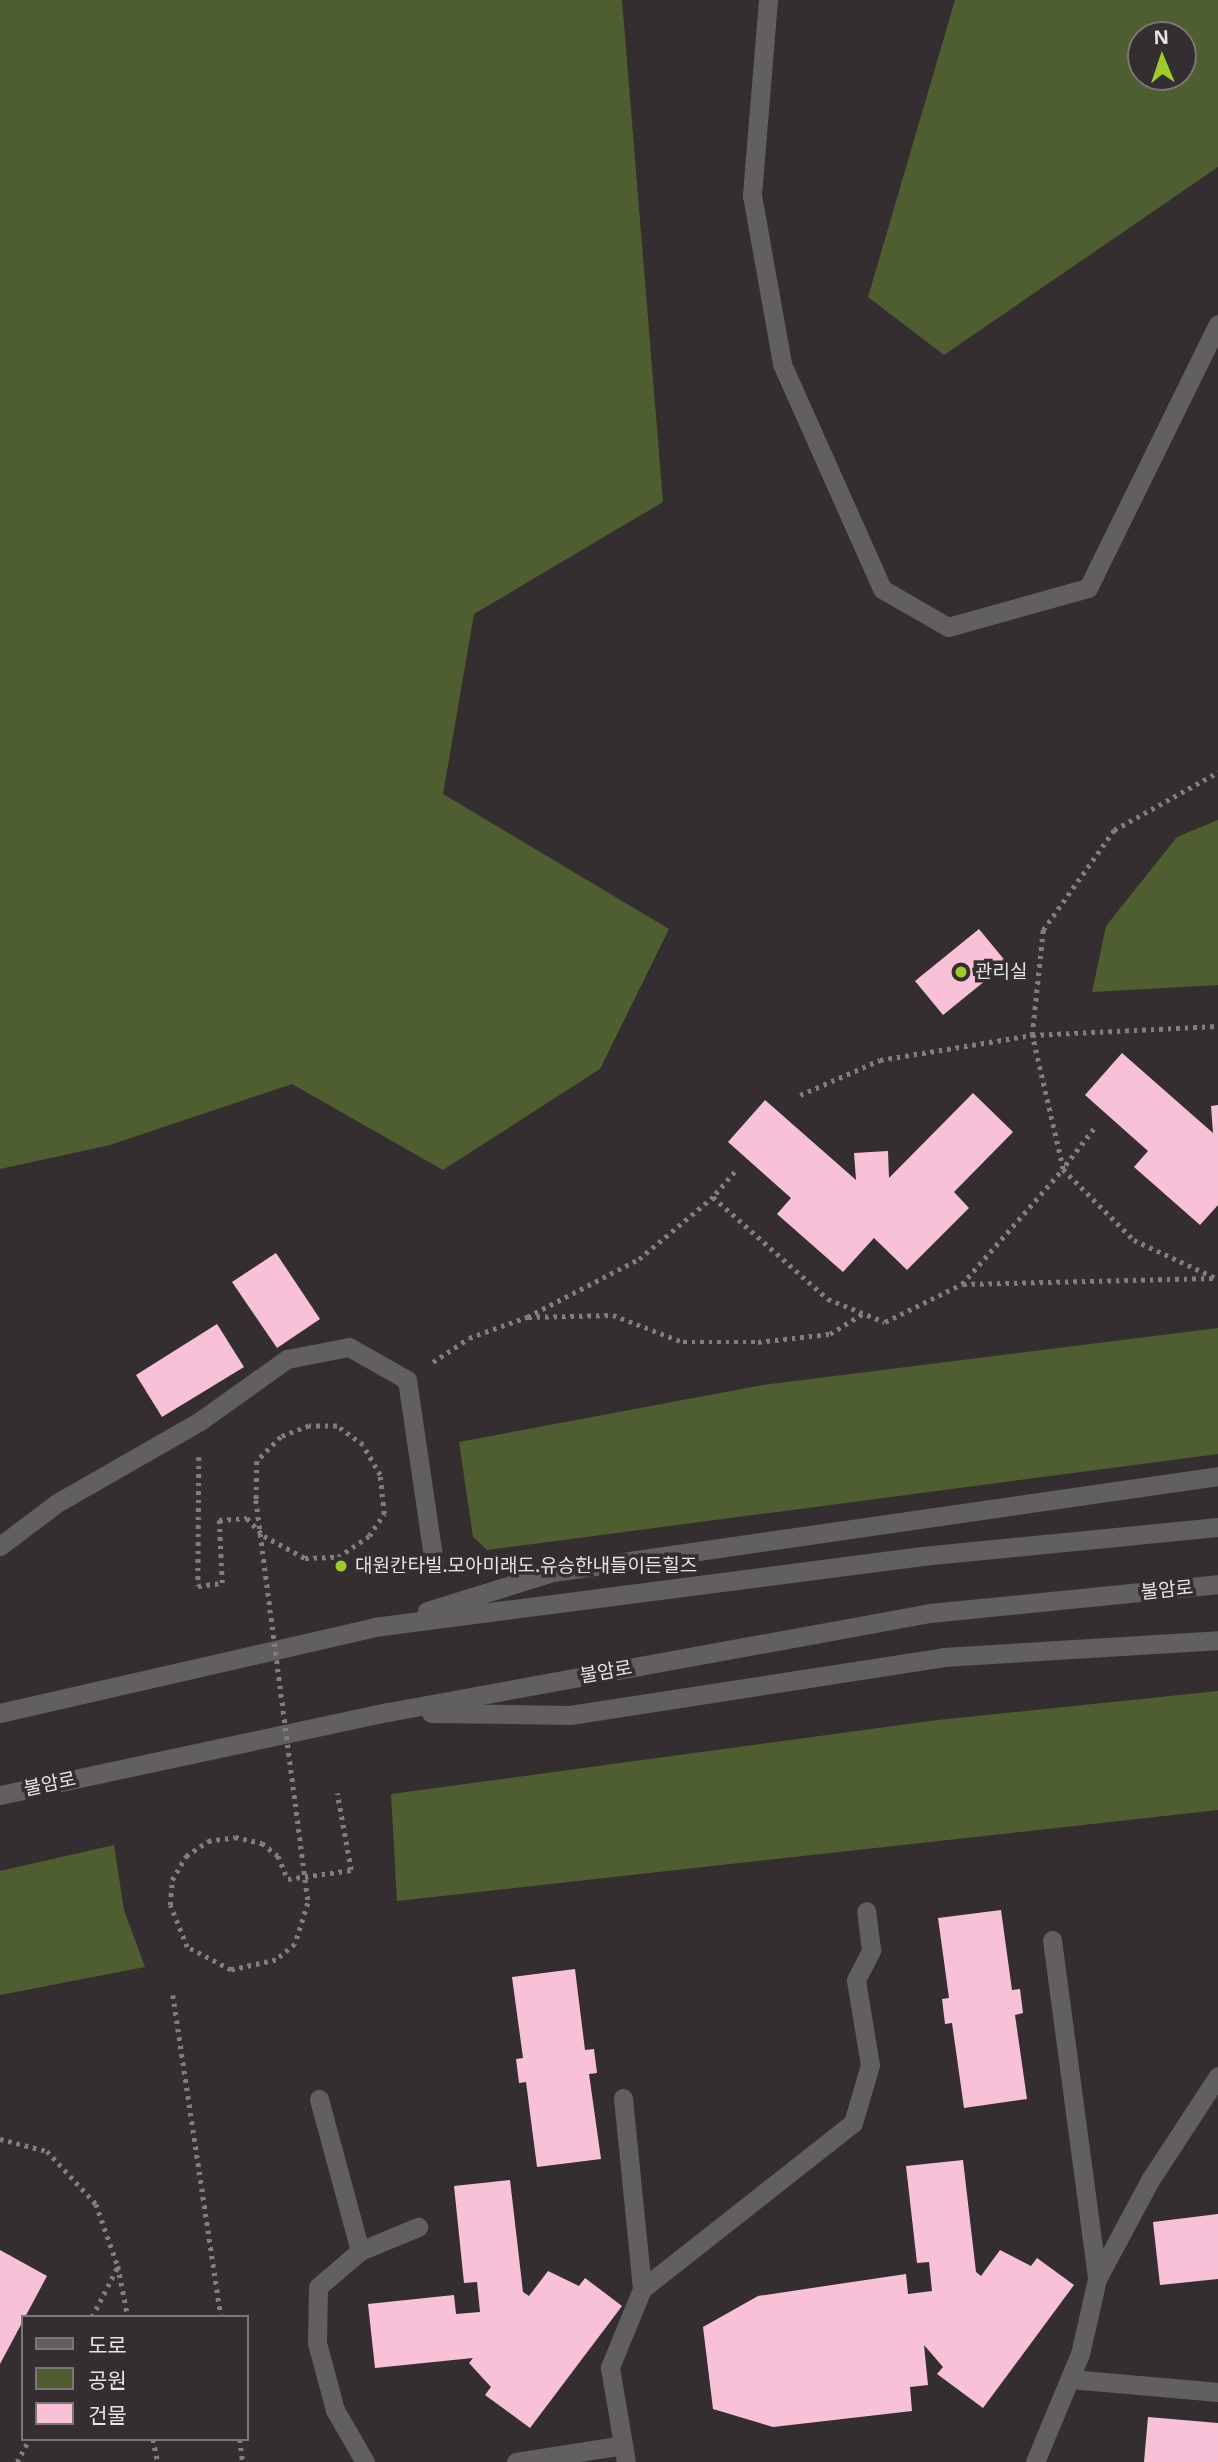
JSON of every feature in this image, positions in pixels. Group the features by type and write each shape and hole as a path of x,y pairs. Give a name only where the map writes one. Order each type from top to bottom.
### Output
{"street":[{"path":"768,0 752,195 782,364 882,589 948,627 1088,588 1218,324"},
{"path":"0,1546 57,1503 200,1421 287,1359 349,1348 407,1380 434,1562"},
{"path":"0,1713 374,1627 553,1572 1218,1476"},
{"path":"374,1627 922,1556 1218,1527"},
{"name":"불암로","path":"0,1795 388,1712 930,1613 1218,1584"},
{"path":"388,1712 570,1715 943,1657 1218,1640"},
{"path":"642,2289 853,2123 870,2065 856,1980 872,1950 866,1911"},
{"path":"1052,1940 1097,2279"},
{"path":"1035,2462 1070,2379 1097,2279 1150,2180 1218,2076"},
{"path":"516,2462 624,2453 610,2367 642,2289 623,2098"},
{"path":"319,2099 360,2251"},
{"path":"365,2462 335,2410 317,2343 318,2287 360,2251 418,2227"},
{"path":"1070,2379 1218,2392"}],"path":[{"path":"1215,1278 1134,1240 1063,1169 1032,1035 1043,930 1114,830 1218,772"},
{"path":"800,1095 880,1060 1032,1035 1218,1026"},
{"path":"713,1197 828,1299 885,1322 962,1284 1063,1169 1094,1129"},
{"path":"407,1380 469,1338 527,1317 639,1259 713,1197 735,1172"},
{"path":"962,1284 1215,1278"},
{"path":"527,1317 612,1315 683,1342 758,1342 830,1334 863,1313"},
{"path":"200,1421 198,1586 222,1584 219,1520 247,1518 256,1527 264,1536 305,1558 338,1557 369,1536 384,1514 380,1475 363,1445 337,1426 309,1426 281,1437 257,1461 256,1500 260,1528 261,1542 293,1792 303,1861 304,1875 306,1889 308,1903 295,1944 276,1960 250,1969 231,1970 210,1962 187,1947 176,1926 170,1905 172,1880 186,1856 208,1840 235,1838 262,1843 278,1856 288,1879 300,1877 313,1875 351,1870 337,1793"},
{"path":"173,1995 221,2315"},
{"path":"0,2140 47,2151 96,2204 118,2266 128,2315"},
{"path":"93,2315 118,2266"},
{"path":"17,2462 28,2441"},
{"path":"153,2441 158,2462"},
{"path":"240,2441 243,2462"}],"green space":[{"path":"0,0 622,0 663,502 474,614 443,794 669,929 600,1069 443,1170 292,1084 110,1145 0,1169"},
{"path":"955,0 1218,0 1218,167 944,355 868,297"},
{"path":"1218,820 1218,985 1092,992 1106,926 1177,837"},
{"path":"1218,1328 1218,1454 487,1550 473,1537 459,1442 763,1385"},
{"path":"1218,1691 1218,1810 397,1901 391,1794 938,1720"},
{"path":"114,1845 124,1910 145,1967 0,1995 0,1871"}],"building":[{"name":"관리실","path":"979,929 1007,963 943,1015 915,981"},
{"path":"1122,1053 1213,1133 1211,1106 1218,1105 1218,1205 1200,1225 1134,1167 1148,1151 1085,1095"},
{"path":"973,1093 1013,1132 954,1192 969,1208 907,1270 874,1238 843,1272 777,1214 791,1198 728,1142 765,1100 856,1180 854,1153 888,1151 889,1178"},
{"path":"276,1253 320,1319 277,1348 232,1282"},
{"path":"217,1324 244,1367 162,1417 136,1375"},
{"path":"1001,1910 1012,1990 1020,1989 1023,2013 1015,2015 1027,2099 964,2108 952,2023 945,2024 942,1999 949,1998 938,1918"},
{"path":"575,1969 585,2050 594,2049 597,2073 589,2074 601,2159 537,2167 526,2082 519,2083 516,2059 523,2058 512,1977"},
{"path":"963,2160 976,2272 981,2276 1000,2250 1031,2266 1037,2258 1074,2285 983,2408 937,2374 943,2367 924,2345 928,2385 910,2387 912,2411 773,2427 713,2409 703,2327 758,2296 906,2274 908,2294 932,2291 929,2262 917,2263 906,2166"},
{"path":"510,2180 523,2292 529,2296 548,2271 579,2286 585,2278 622,2306 530,2428 485,2395 491,2387 469,2363 473,2358 375,2368 368,2304 454,2295 456,2314 480,2312 477,2282 464,2283 454,2186"},
{"path":"1218,2214 1218,2279 1160,2285 1153,2222"},
{"path":"0,2250 47,2276 26,2315 21,2315 21,2325 0,2364"},
{"path":"1148,2417 1218,2423 1218,2462 1144,2462"}],"place":[{"name":"관리실","path":"961,972"},
{"name":"대원칸타빌.모아미래도.유승한내들이든힐즈","path":"341,1566"}]}
